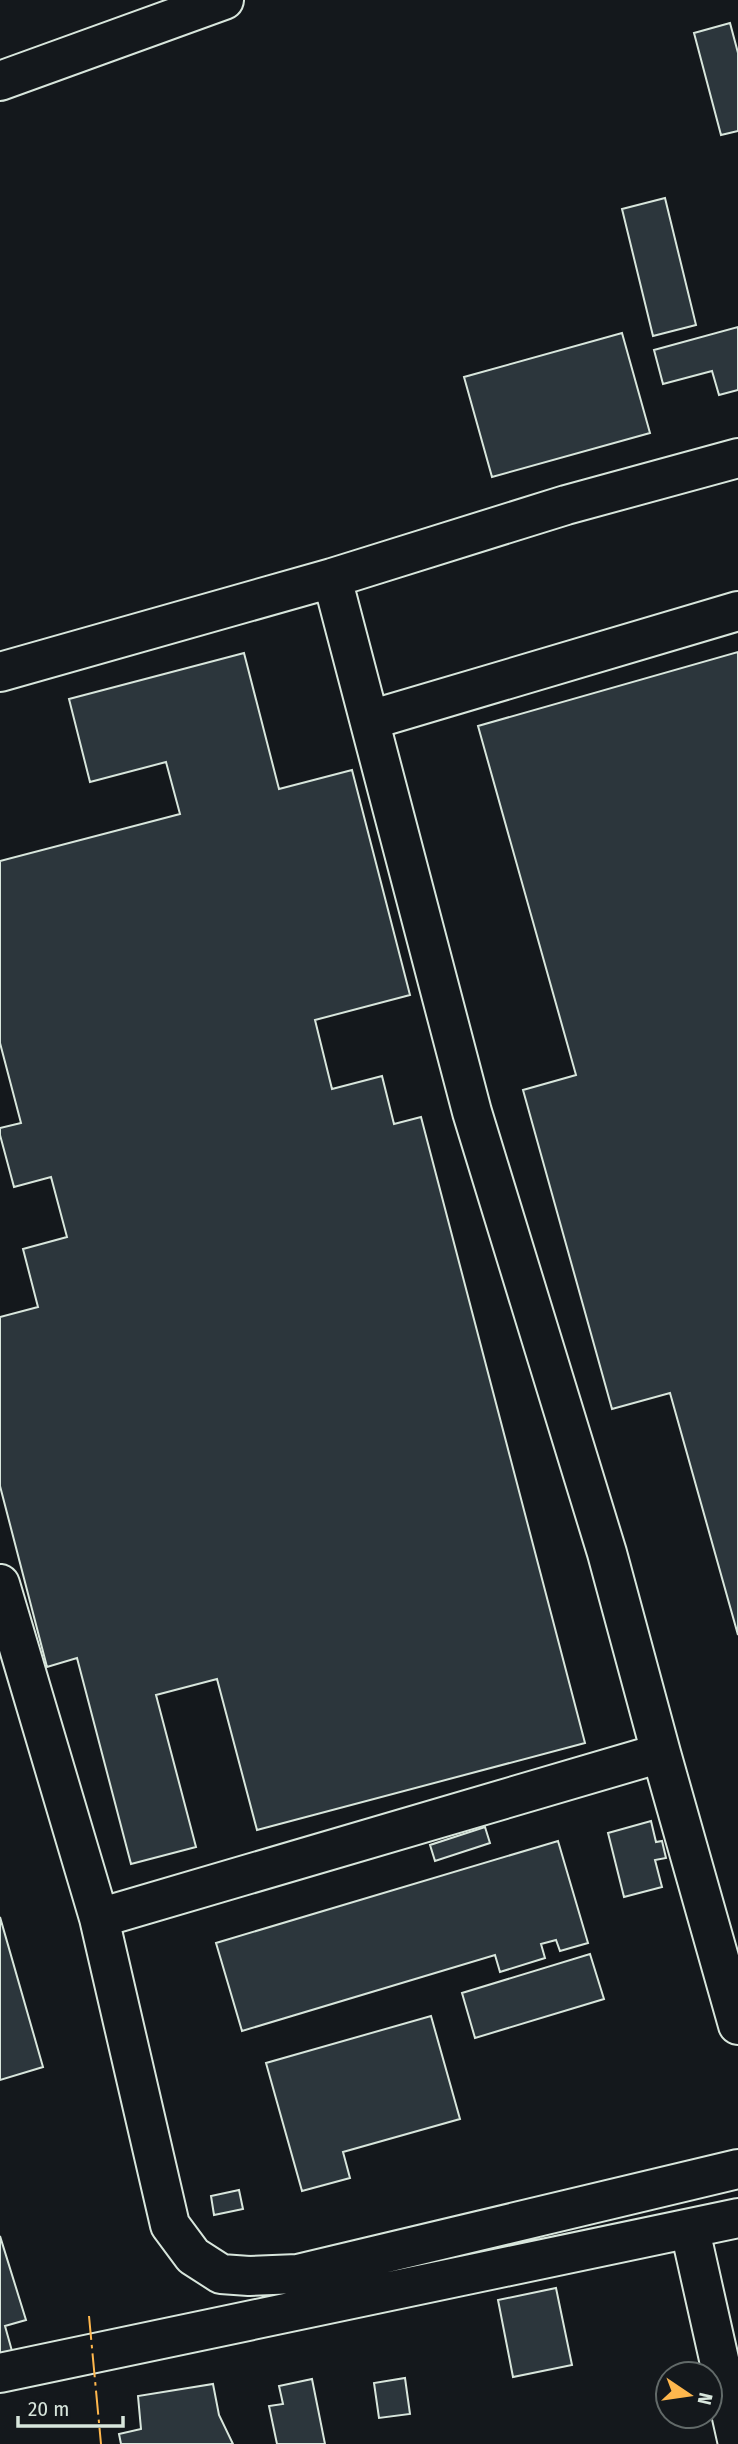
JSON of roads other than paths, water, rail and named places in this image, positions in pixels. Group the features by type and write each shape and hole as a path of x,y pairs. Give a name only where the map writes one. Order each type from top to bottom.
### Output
{"street":[{"path":"0,52 216,0"},
{"path":"0,81 224,0"},
{"path":"0,673 332,578 566,505 738,458"},
{"path":"332,578 472,1112 607,1553 660,1753 738,2025"},
{"path":"370,720 738,611"},
{"path":"0,1584 99,1919 170,2225 192,2256 221,2274 298,2274 738,2169"},
{"path":"99,1919 660,1753"},
{"path":"0,2373 738,2218"},
{"path":"690,2230 738,2444"}]}
